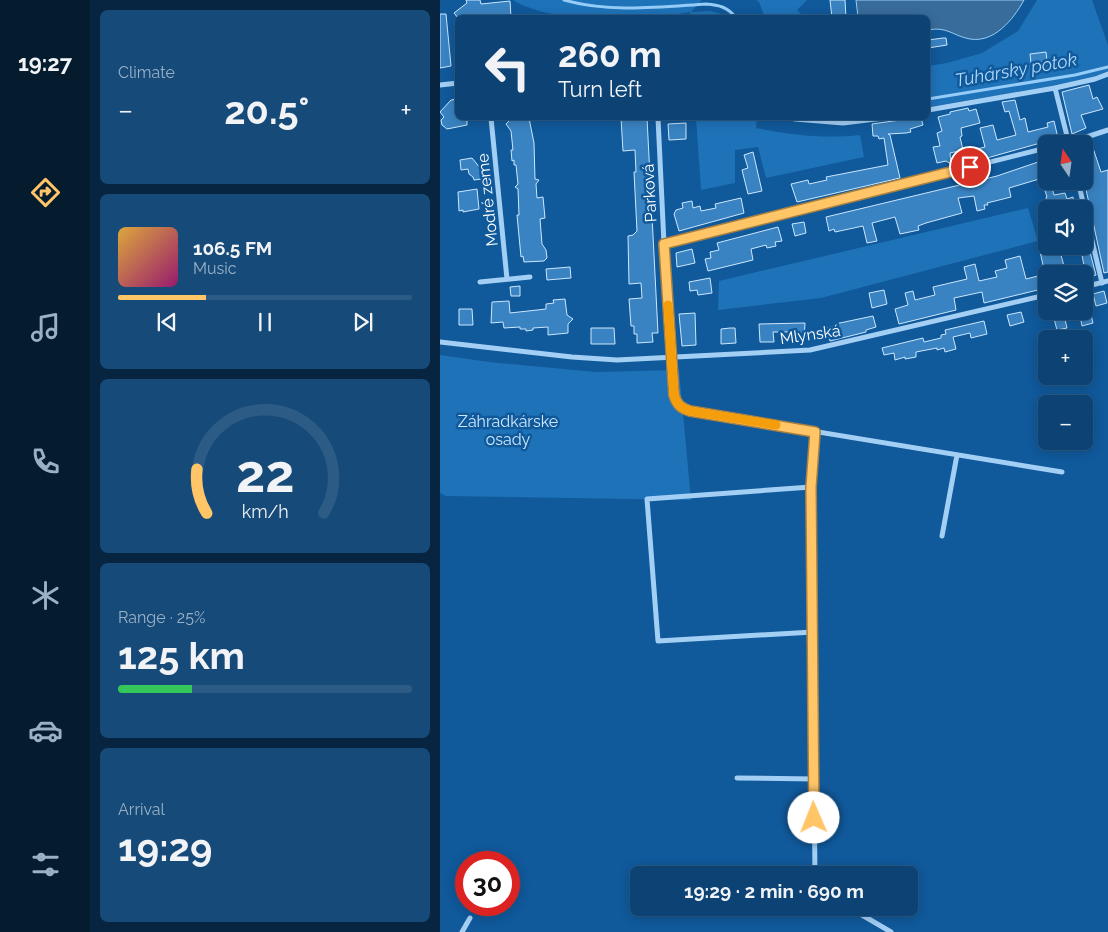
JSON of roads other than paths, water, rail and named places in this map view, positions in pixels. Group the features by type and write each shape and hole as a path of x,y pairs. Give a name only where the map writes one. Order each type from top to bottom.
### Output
{"street":[{"path":"930,110 1055,88 1095,79 1108,74"},
{"path":"440,85 455,83"},
{"path":"1055,88 1066,135"},
{"name":"Modré zeme","path":"491,120 507,279"},
{"name":"Parková","path":"658,120 664,244 676,402 680,408 690,411 815,432"},
{"path":"807,120 843,123 868,120"},
{"path":"1093,135 1108,130"},
{"path":"664,244 1038,150"},
{"path":"1080,190 1102,283"},
{"path":"480,282 530,277"},
{"path":"1093,285 1108,281"},
{"name":"Mlynská","path":"440,342 572,357 617,360 810,350 1038,298"},
{"path":"815,866 811,487 815,432 1062,472"},
{"path":"942,536 957,455"},
{"path":"811,487 647,499 658,641 813,632"},
{"path":"736,778 814,779"},
{"path":"864,916 891,932"},
{"path":"462,932 470,918"}],"waterway":[{"name":"Tuhársky potok","path":"564,0 599,7 617,8 711,4 726,9 734,15"},
{"name":"Tuhársky potok","path":"930,99 1075,75 1108,67"}],"park label":[{"name":"Záhradkárske osady","path":"508,430"}]}
